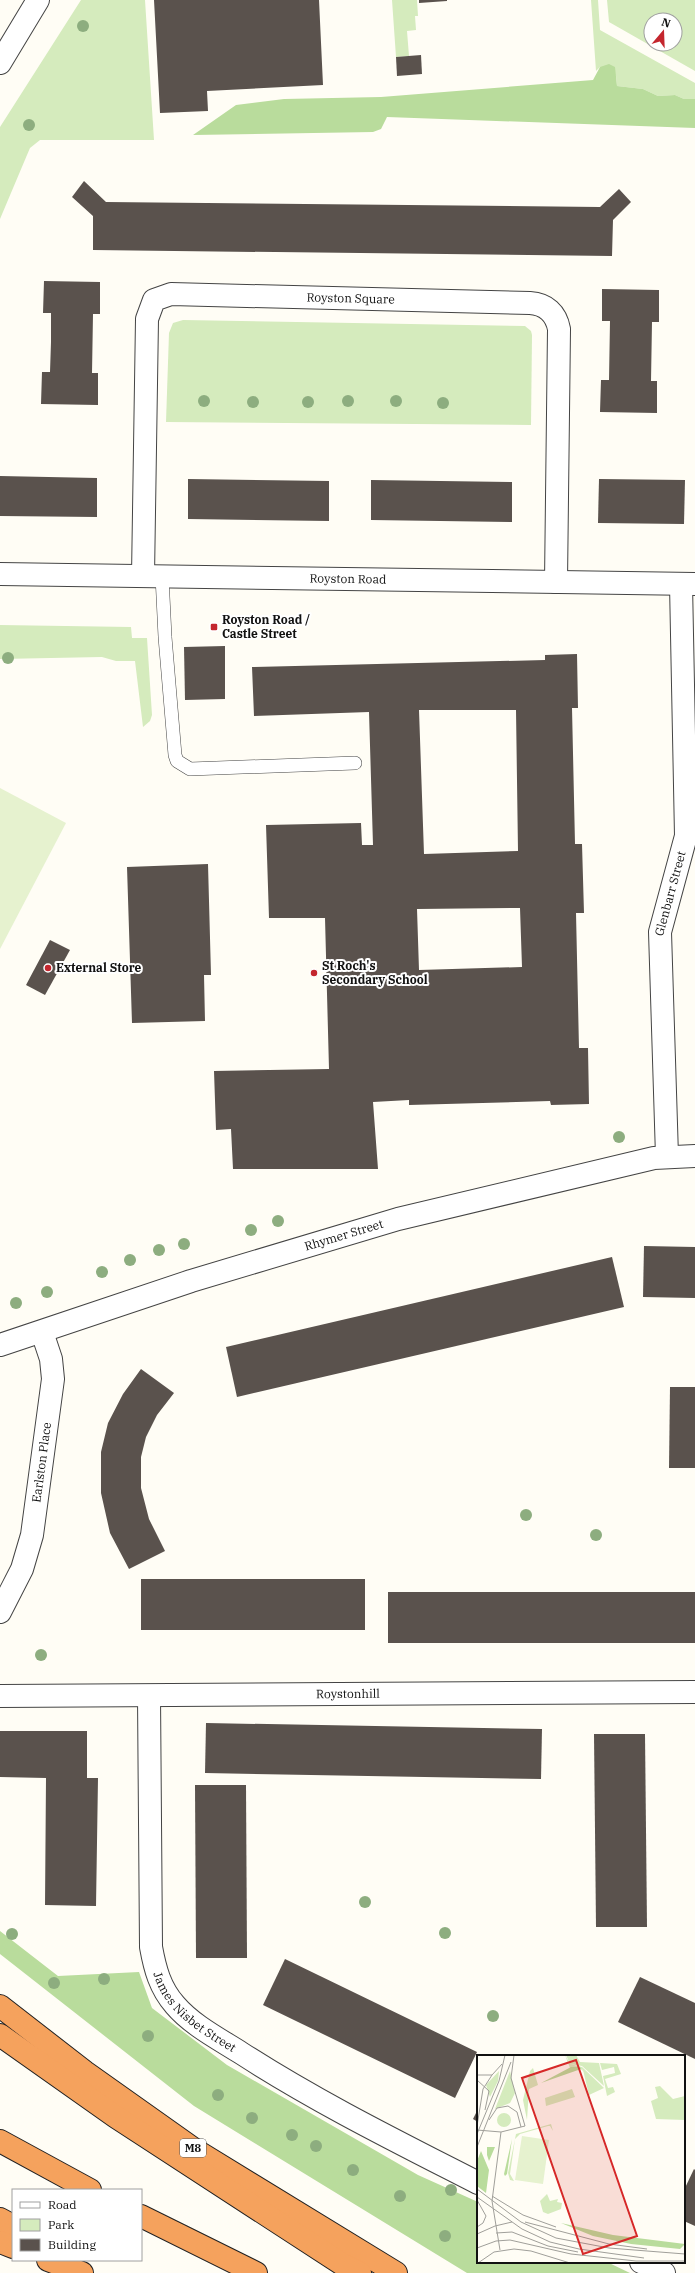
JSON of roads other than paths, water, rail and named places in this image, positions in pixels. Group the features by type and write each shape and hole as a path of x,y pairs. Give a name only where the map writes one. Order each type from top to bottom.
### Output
{"highway":[{"name":"M8","path":"0,2006 85,2072 195,2150 396,2273"},
{"name":"M8","path":"0,2035 116,2117 342,2264 360,2273"},
{"path":"0,2141 88,2189"},
{"path":"142,2216 256,2273"},
{"path":"0,2218 12,2225"},
{"path":"0,2242 12,2247"},
{"path":"51,2261 82,2273"},
{"path":"78,2261 100,2273"}],"street":[{"path":"0,63 38,0"},
{"name":"Royston Square","path":"153,576 147,319 154,300 171,294 530,304 548,308 555,317 559,329 556,582"},
{"name":"Royston Road","path":"0,574 688,584"},
{"name":"Glenbarr Street","path":"667,1156 660,932 663,913 682,854 686,836 688,584"},
{"name":"Rhymer Street","path":"0,1345 192,1281 405,1217 667,1156 695,1156"},
{"name":"Earlston Place","path":"0,1612 6,1588 22,1569 32,1535 53,1378 51,1359 42,1332"},
{"name":"Roystonhill","path":"0,1696 695,1692"},
{"name":"James Nisbet Street","path":"150,1696 151,1947 155,1970 167,1996 176,2006 201,2027 269,2071 321,2102 477,2182"},
{"path":"643,2263 664,2273"}],"lane":[{"path":"153,576 165,637 177,761 190,769 355,763"}],"place":[{"name":"Royston Road / Castle Street","path":"214,627"},
{"name":"External Store","path":"48,968"},
{"name":"St Roch's Secondary School","path":"314,973"}]}
